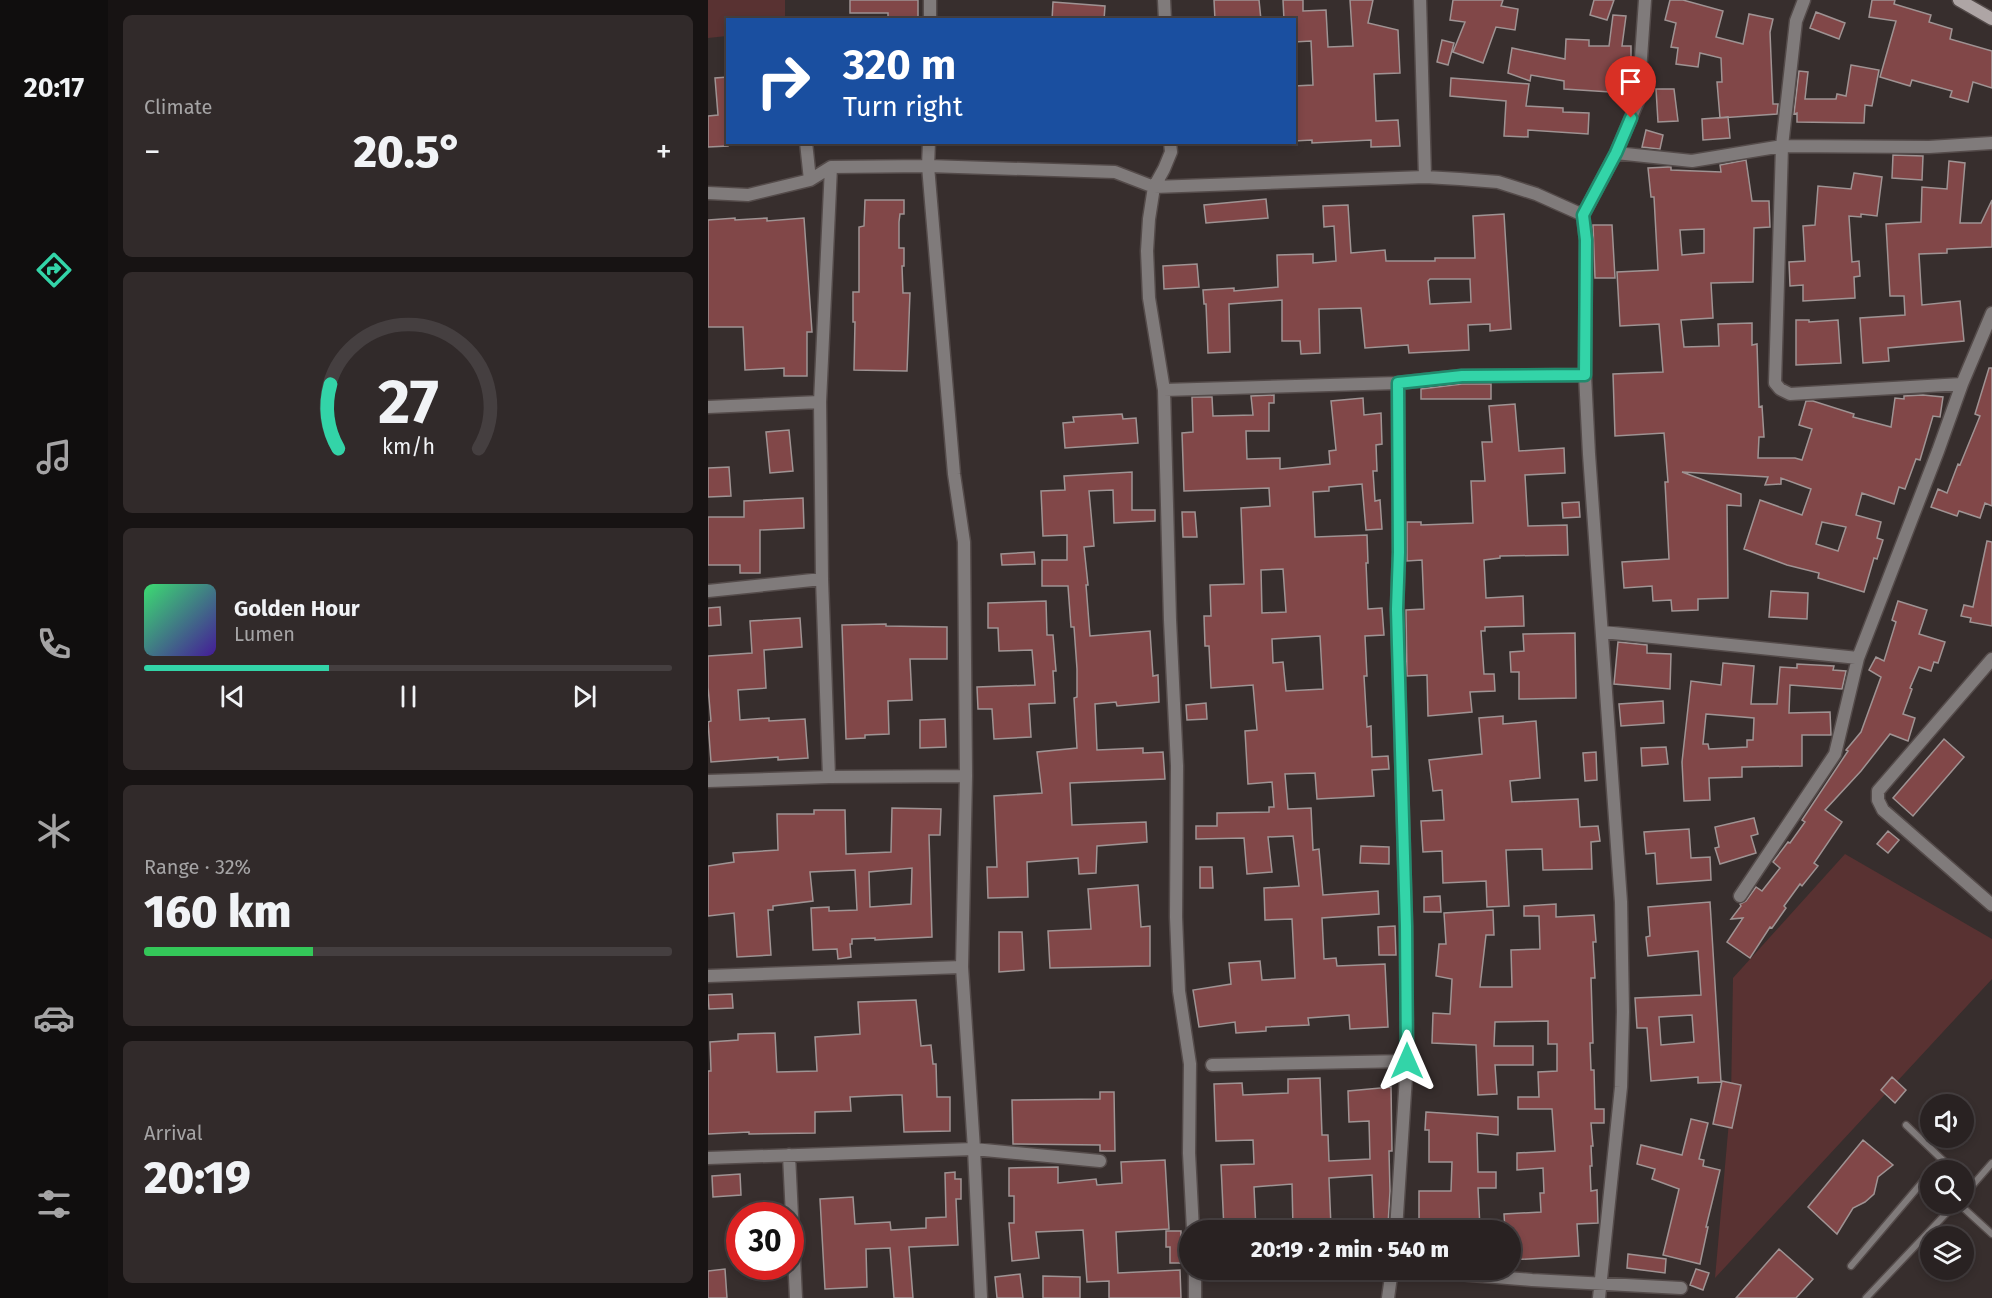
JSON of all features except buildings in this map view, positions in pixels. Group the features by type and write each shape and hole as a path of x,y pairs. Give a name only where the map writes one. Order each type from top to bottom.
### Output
{"street":[{"path":"930,0 930,18"},
{"path":"1164,0 1165,18"},
{"path":"1420,0 1425,177"},
{"path":"1599,1298 1622,1087 1622,902 1589,454 1585,375 1586,240 1583,215 1616,153 1638,101 1645,0"},
{"path":"1804,0 1796,21 1782,146 1775,383 1780,389 1790,394 1962,384"},
{"path":"1959,0 1992,19"},
{"path":"1616,153 1692,161 1782,146 1929,147 1992,143"},
{"path":"806,144 810,180"},
{"path":"928,144 954,474 964,542 966,776 962,967 981,1298"},
{"path":"1170,144 1171,152 1168,161 1154,187 1147,251 1149,298 1164,390 1177,766 1176,917 1179,991 1190,1064 1189,1153 1192,1220"},
{"path":"708,193 748,195 810,180 831,167 928,166 1115,172 1154,187 1425,177 1498,182 1536,194 1583,215"},
{"path":"830,777 822,579 820,402 831,167"},
{"path":"1740,897 1835,754 1858,658 1962,384 1992,313"},
{"path":"1164,390 1398,383 1462,376 1585,375"},
{"path":"1397,1220 1407,1061 1406,926 1397,609 1398,383"},
{"path":"708,406 820,402"},
{"path":"708,591 822,579"},
{"path":"1603,632 1858,658"},
{"path":"1992,659 1878,792 1878,800 1883,810 1992,905"},
{"path":"708,781 966,776"},
{"path":"708,975 962,967"},
{"path":"1212,1065 1407,1061"},
{"path":"708,1158 974,1149 1100,1161"},
{"path":"789,1155 796,1298"},
{"path":"1521,1279 1681,1288"},
{"path":"1195,1280 1196,1298"},
{"path":"1388,1298 1392,1280"}],"lane":[{"path":"1906,1125 1942,1160"},
{"path":"1974,1184 1992,1163"},
{"path":"1851,1266 1920,1185"},
{"path":"1866,1298 1946,1214"},
{"path":"1969,1214 1992,1234"}],"shaded area":[{"path":"708,0 785,0 785,18 726,18 726,36 708,38"},
{"path":"1845,854 1992,939 1992,979 1715,1278 1731,1099 1733,978"}],"route":[{"path":"1407,1061 1406,926 1397,609 1398,383 1462,376 1585,375 1586,240 1583,215 1616,153 1631,118"}]}
